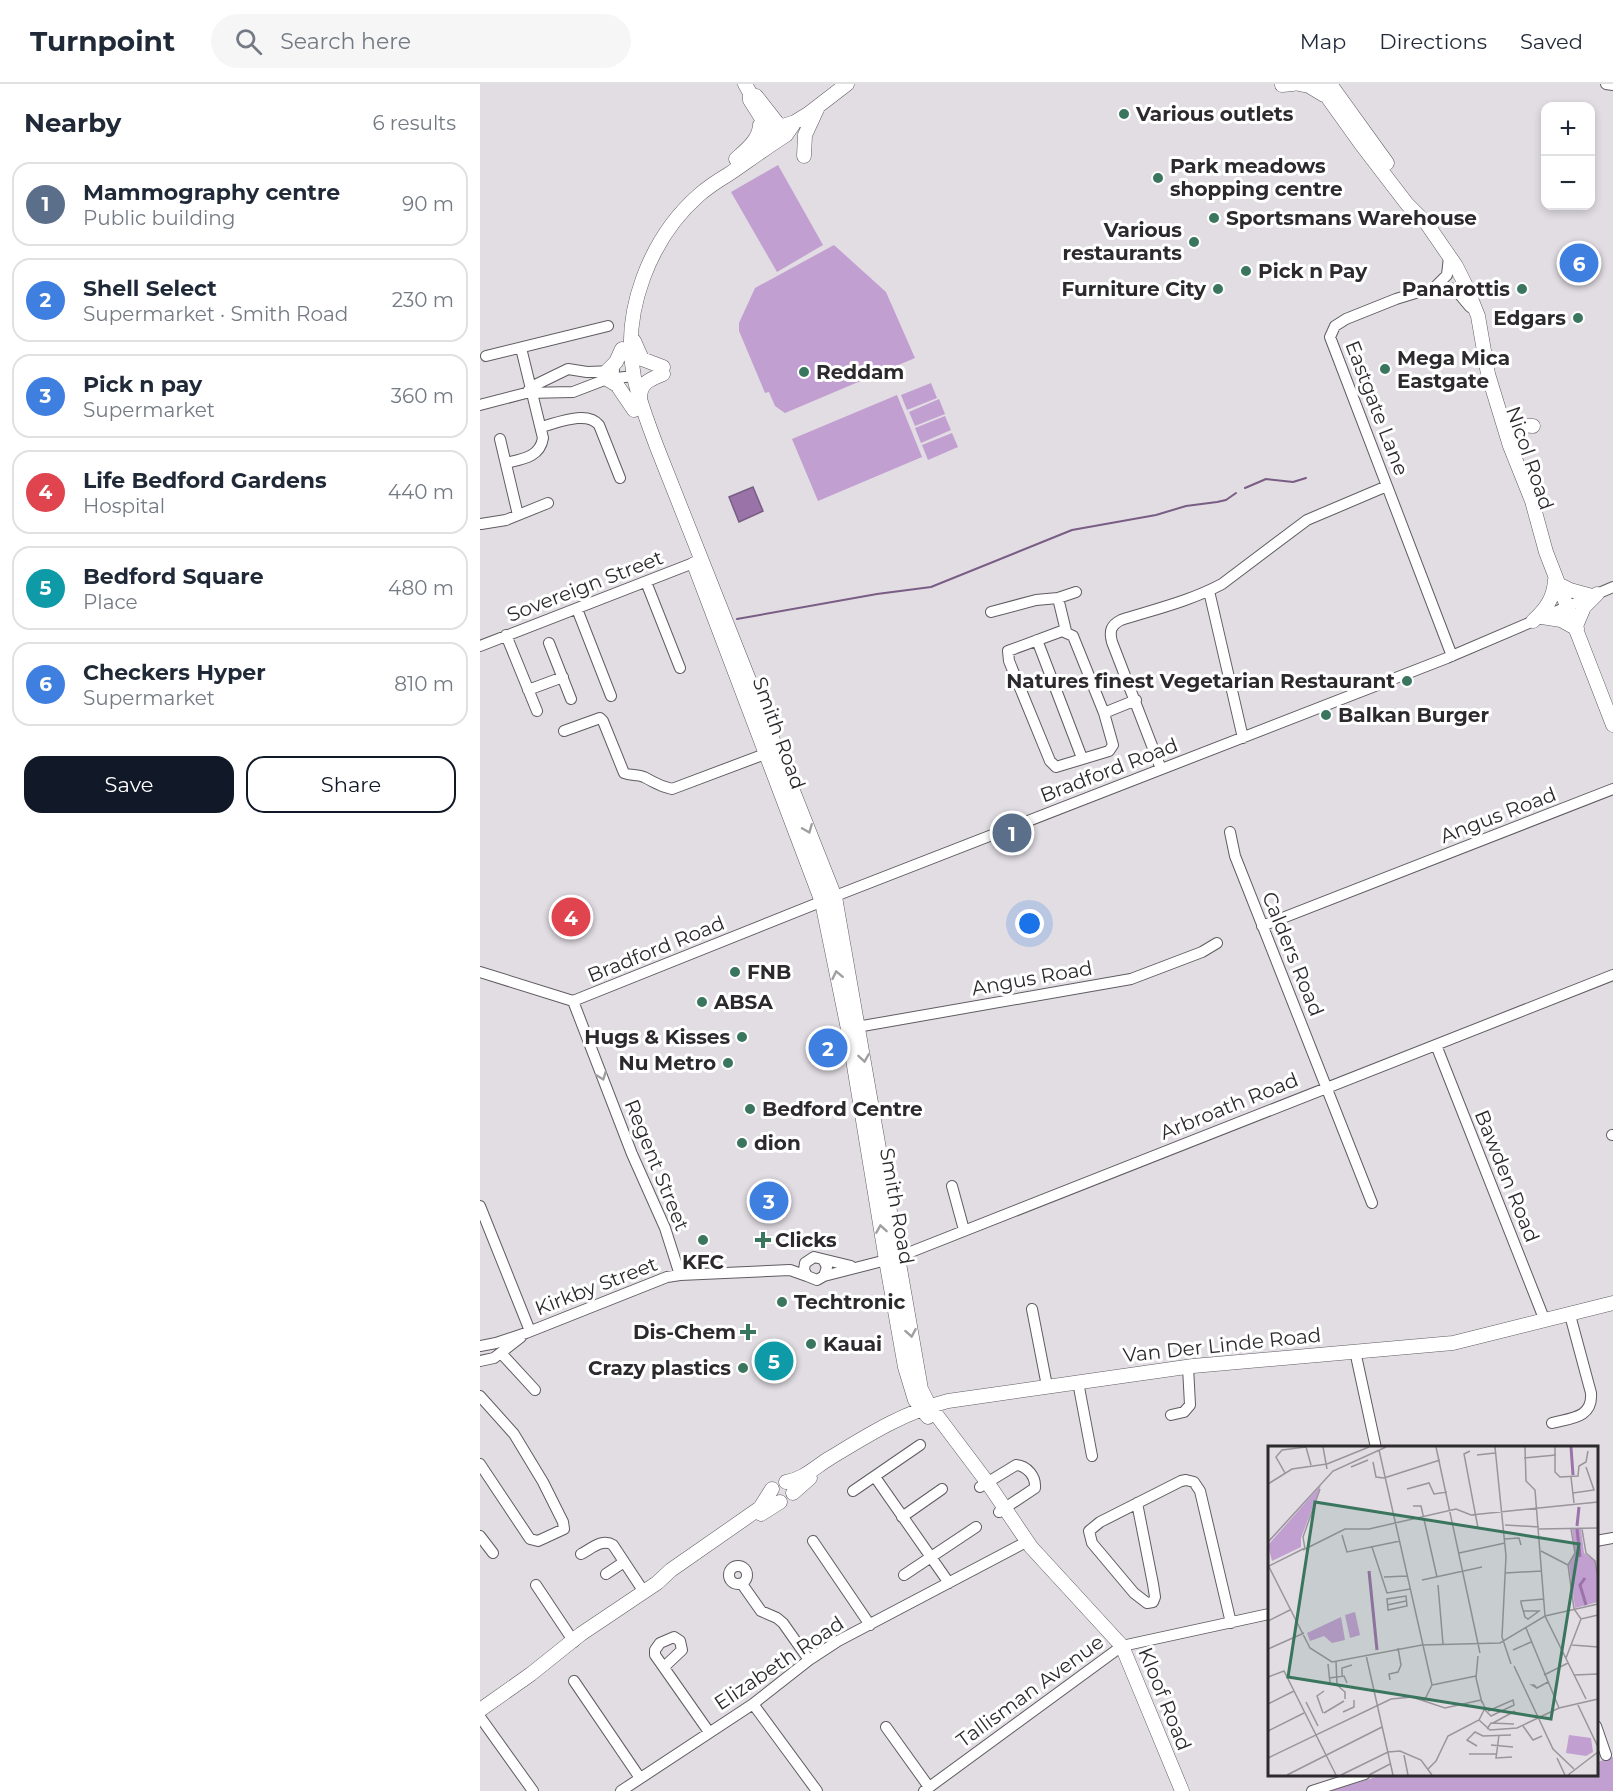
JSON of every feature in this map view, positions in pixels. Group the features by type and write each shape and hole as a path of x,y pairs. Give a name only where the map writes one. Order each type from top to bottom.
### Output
{"main road":[{"path":"778,134 847,84"},
{"path":"1299,84 1329,91"},
{"name":"Nicol Road","path":"1318,84 1329,91 1360,144 1407,204 1422,218 1466,286 1478,316 1488,374 1492,416 1502,449 1546,552"},
{"path":"751,92 784,114 813,110"},
{"path":"751,92 750,100 759,115 778,134"},
{"path":"751,92 778,134"},
{"path":"804,156 805,135 813,110"},
{"path":"736,159 750,146 759,132 759,115"},
{"name":"Smith Road","path":"778,134 736,159 689,193 664,224 625,315 622,349 637,406 829,899 854,1028 911,1371 921,1389 925,1407"},
{"name":"Smith Road","path":"629,373 631,333 640,277 657,249 681,213 701,193 778,134"},
{"path":"631,333 642,359 663,370 645,382 637,406"},
{"path":"622,349 607,375 637,406"},
{"name":"Nicol Road","path":"1488,374 1510,446 1532,501 1546,552 1613,725"},
{"path":"1500,414 1519,425 1533,426"},
{"path":"1556,580 1570,590 1594,595 1584,607 1577,628 1561,620 1538,619 1551,601 1556,580"},
{"name":"Van Der Linde Road","path":"789,1487 830,1458 896,1420 925,1407 951,1400 1188,1366 1465,1341 1613,1303"},
{"path":"911,1371 933,1395 951,1400 939,1425 913,1419 896,1420 906,1396 911,1371"},
{"name":"Kloof Road","path":"925,1407 1027,1544 1122,1646 1182,1791"},
{"path":"480,1702 657,1583 671,1570 760,1508 776,1483 789,1487 788,1500 780,1502 674,1575 657,1583"},
{"path":"772,1489 774,1498 780,1502"},
{"path":"480,1710 576,1638"}],"street":[{"path":"1606,84 1613,85"},
{"path":"1435,287 1448,275 1449,257"},
{"path":"1435,287 1455,289 1478,316"},
{"name":"Eastgate Lane","path":"1435,287 1396,299 1338,324 1330,337 1452,656"},
{"path":"486,356 608,326"},
{"path":"506,464 526,459 539,450 543,438 521,348"},
{"path":"480,405 530,391 568,369 607,375 629,373"},
{"path":"587,372 589,386"},
{"path":"530,391 573,392 607,375"},
{"path":"541,427 584,417 593,419 599,425 620,478"},
{"path":"500,439 518,515"},
{"path":"1161,769 1112,642 1110,634 1112,626 1121,620 1209,591 1222,584 1307,520 1387,486"},
{"path":"481,524 501,521 548,503"},
{"name":"Sovereign Street","path":"480,646 698,561"},
{"path":"646,582 680,668"},
{"name":"Bradford Road","path":"480,972 573,1001 1452,656 1613,587"},
{"path":"1209,591 1243,738"},
{"path":"991,612 1076,592"},
{"path":"1058,598 1066,632"},
{"path":"577,609 611,696"},
{"path":"1062,631 1066,632 1073,636 1114,741 1112,748 1105,753 1056,767 1051,764 1009,661 1008,651 1062,631"},
{"path":"506,635 537,711"},
{"path":"1037,640 1083,758"},
{"path":"549,643 571,699"},
{"path":"528,690 563,677"},
{"path":"1104,713 1136,700"},
{"path":"564,731 600,718 624,773 645,778 658,786 672,789 771,752"},
{"name":"Angus Road","path":"1262,926 1613,789"},
{"name":"Calders Road","path":"1230,832 1235,856 1372,1203"},
{"name":"Angus Road","path":"854,1028 1131,979 1202,952 1217,943"},
{"name":"Arbroath Road","path":"824,1276 892,1258 1613,975"},
{"name":"Regent Street","path":"573,1001 632,1154 665,1228 680,1275"},
{"name":"Bawden Road","path":"1436,1045 1545,1321"},
{"path":"952,1186 964,1230"},
{"path":"480,1206 528,1332"},
{"path":"680,1275 790,1270 817,1280 824,1276 827,1267 824,1261 814,1257 790,1270"},
{"name":"Arbroath Road","path":"824,1261 858,1266"},
{"path":"805,1263 804,1270 807,1276"},
{"name":"Kirkby Street","path":"480,1361 494,1358 500,1349 528,1332 667,1277 680,1275"},
{"path":"1032,1309 1047,1386"},
{"path":"1552,1423 1583,1414 1591,1404 1591,1393 1570,1315"},
{"name":"Kirkby Street","path":"480,1346 500,1349"},
{"path":"500,1349 535,1390"},
{"path":"1355,1351 1376,1446"},
{"path":"1170,1415 1184,1412 1190,1405 1188,1366"},
{"path":"1078,1382 1092,1456"},
{"path":"480,1396 520,1444 564,1522 564,1529 538,1541 530,1539 480,1464"},
{"path":"853,1491 920,1445"},
{"path":"983,1484 1016,1464 1023,1466 1034,1478 1036,1485 1033,1491 1002,1510"},
{"path":"875,1478 949,1583"},
{"path":"1137,1503 1153,1584 1155,1597 1153,1602 1147,1603 1134,1593 1092,1543 1089,1531 1095,1525 1137,1503 1181,1481 1190,1480 1198,1485 1231,1623"},
{"path":"902,1517 942,1489"},
{"path":"904,1575 976,1527"},
{"path":"480,1536 494,1553"},
{"path":"1598,1541 1613,1538"},
{"path":"813,1541 870,1625"},
{"path":"581,1554 604,1542 609,1542 644,1592"},
{"name":"Elizabeth Road","path":"621,1791 753,1704 809,1660 838,1641 1027,1544"},
{"path":"606,1574 624,1562"},
{"path":"742,1584 759,1609 783,1623 809,1660"},
{"path":"1134,1593 1153,1584"},
{"path":"536,1585 576,1638"},
{"name":"Tallisman Avenue","path":"926,1789 1122,1646 1268,1614"},
{"path":"664,1667 709,1732"},
{"path":"574,1681 640,1778"},
{"path":"753,1704 817,1791"},
{"path":"480,1717 533,1791"},
{"path":"886,1727 926,1789"},
{"path":"1598,1733 1605,1756"},
{"path":"1311,1791 1359,1776"}],"shaded area":[{"path":"778,165 823,245 777,272 731,192"},
{"path":"834,245 886,292 915,358 785,413 775,406 769,392 765,393 739,331 739,323 755,288"},
{"path":"931,383 937,398 907,410 901,395"},
{"path":"897,395 922,457 818,501 792,439"},
{"path":"939,399 945,414 915,426 909,412"},
{"path":"945,416 951,430 921,443 915,428"},
{"path":"952,433 958,447 928,460 922,445"},
{"path":"753,487 763,511 739,522 729,497"},
{"path":"1613,1757 1613,1791 1330,1791 1380,1776 1598,1776 1598,1762"}],"waterway":[{"path":"1245,488 1266,479 1293,482 1306,478"},
{"path":"737,619 877,594 931,587 1072,530 1226,500 1236,493"}],"place":[{"name":"Various outlets","path":"1124,114"},
{"name":"Park meadows shopping centre","path":"1158,178"},
{"name":"Sportsmans Warehouse","path":"1214,218"},
{"name":"Various restaurants","path":"1194,242"},
{"name":"Checkers Hyper","path":"1579,263"},
{"name":"Pick n Pay","path":"1246,271"},
{"name":"Furniture City","path":"1218,289"},
{"name":"Panarottis","path":"1522,289"},
{"name":"Edgars","path":"1578,318"},
{"name":"Mega Mica Eastgate","path":"1385,369"},
{"name":"Reddam","path":"804,372"},
{"name":"Natures finest Vegetarian Restaurant","path":"1407,681"},
{"name":"Balkan Burger","path":"1326,715"},
{"name":"Mammography centre","path":"1012,833"},
{"name":"Life Bedford Gardens","path":"571,917"},
{"name":"FNB","path":"735,972"},
{"name":"ABSA","path":"702,1002"},
{"name":"Hugs & Kisses","path":"742,1037"},
{"name":"Shell Select","path":"828,1048"},
{"name":"Nu Metro","path":"728,1063"},
{"name":"Bedford Centre","path":"750,1109"},
{"name":"dion","path":"742,1143"},
{"name":"Pick n pay","path":"769,1201"},
{"name":"KFC","path":"703,1240"},
{"name":"Clicks","path":"763,1240"},
{"name":"Techtronic","path":"782,1302"},
{"name":"Dis-Chem","path":"748,1332"},
{"name":"Kauai","path":"811,1344"},
{"name":"Bedford Square","path":"774,1361"},
{"name":"Crazy plastics","path":"743,1368"}]}
